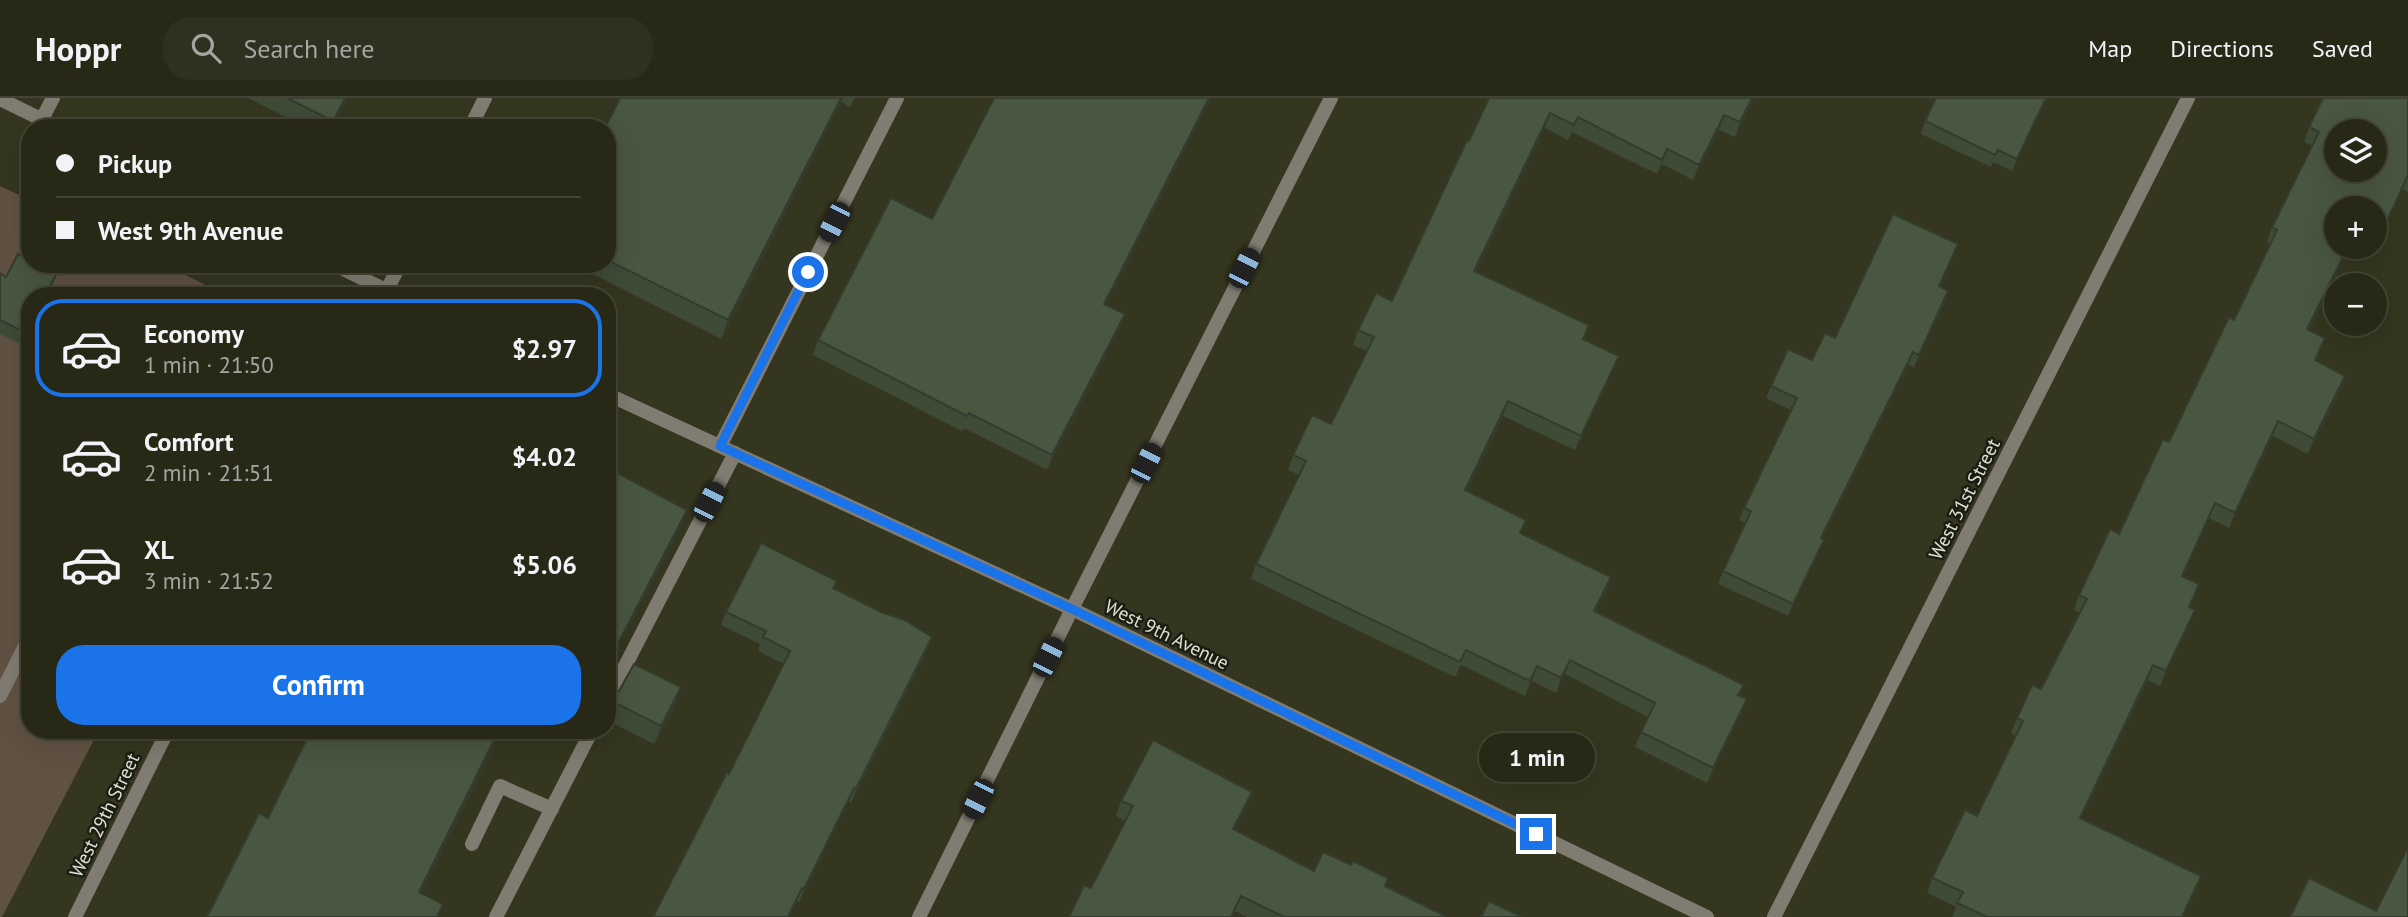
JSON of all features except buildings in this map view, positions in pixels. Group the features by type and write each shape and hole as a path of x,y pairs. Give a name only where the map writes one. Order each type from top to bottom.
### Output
{"street":[{"path":"42,119 53,98"},
{"path":"474,119 485,98"},
{"path":"720,446 897,98"},
{"path":"919,917 1331,98"},
{"name":"West 31st Street","path":"1774,917 2188,98"},
{"path":"0,99 40,119"},
{"path":"350,273 376,287"},
{"name":"West 9th Avenue","path":"616,398 1072,609 1707,917"},
{"path":"616,684 735,453"},
{"path":"0,696 21,654"},
{"name":"West 29th Street","path":"75,917 164,739"},
{"path":"496,917 587,739"},
{"path":"472,844 500,786 552,809"}],"shaded area":[{"path":"0,186 21,196 21,273 181,273 210,287 21,287 21,739 94,739 0,917"}],"route":[{"path":"808,272 720,446 1072,609 1536,834"}]}
